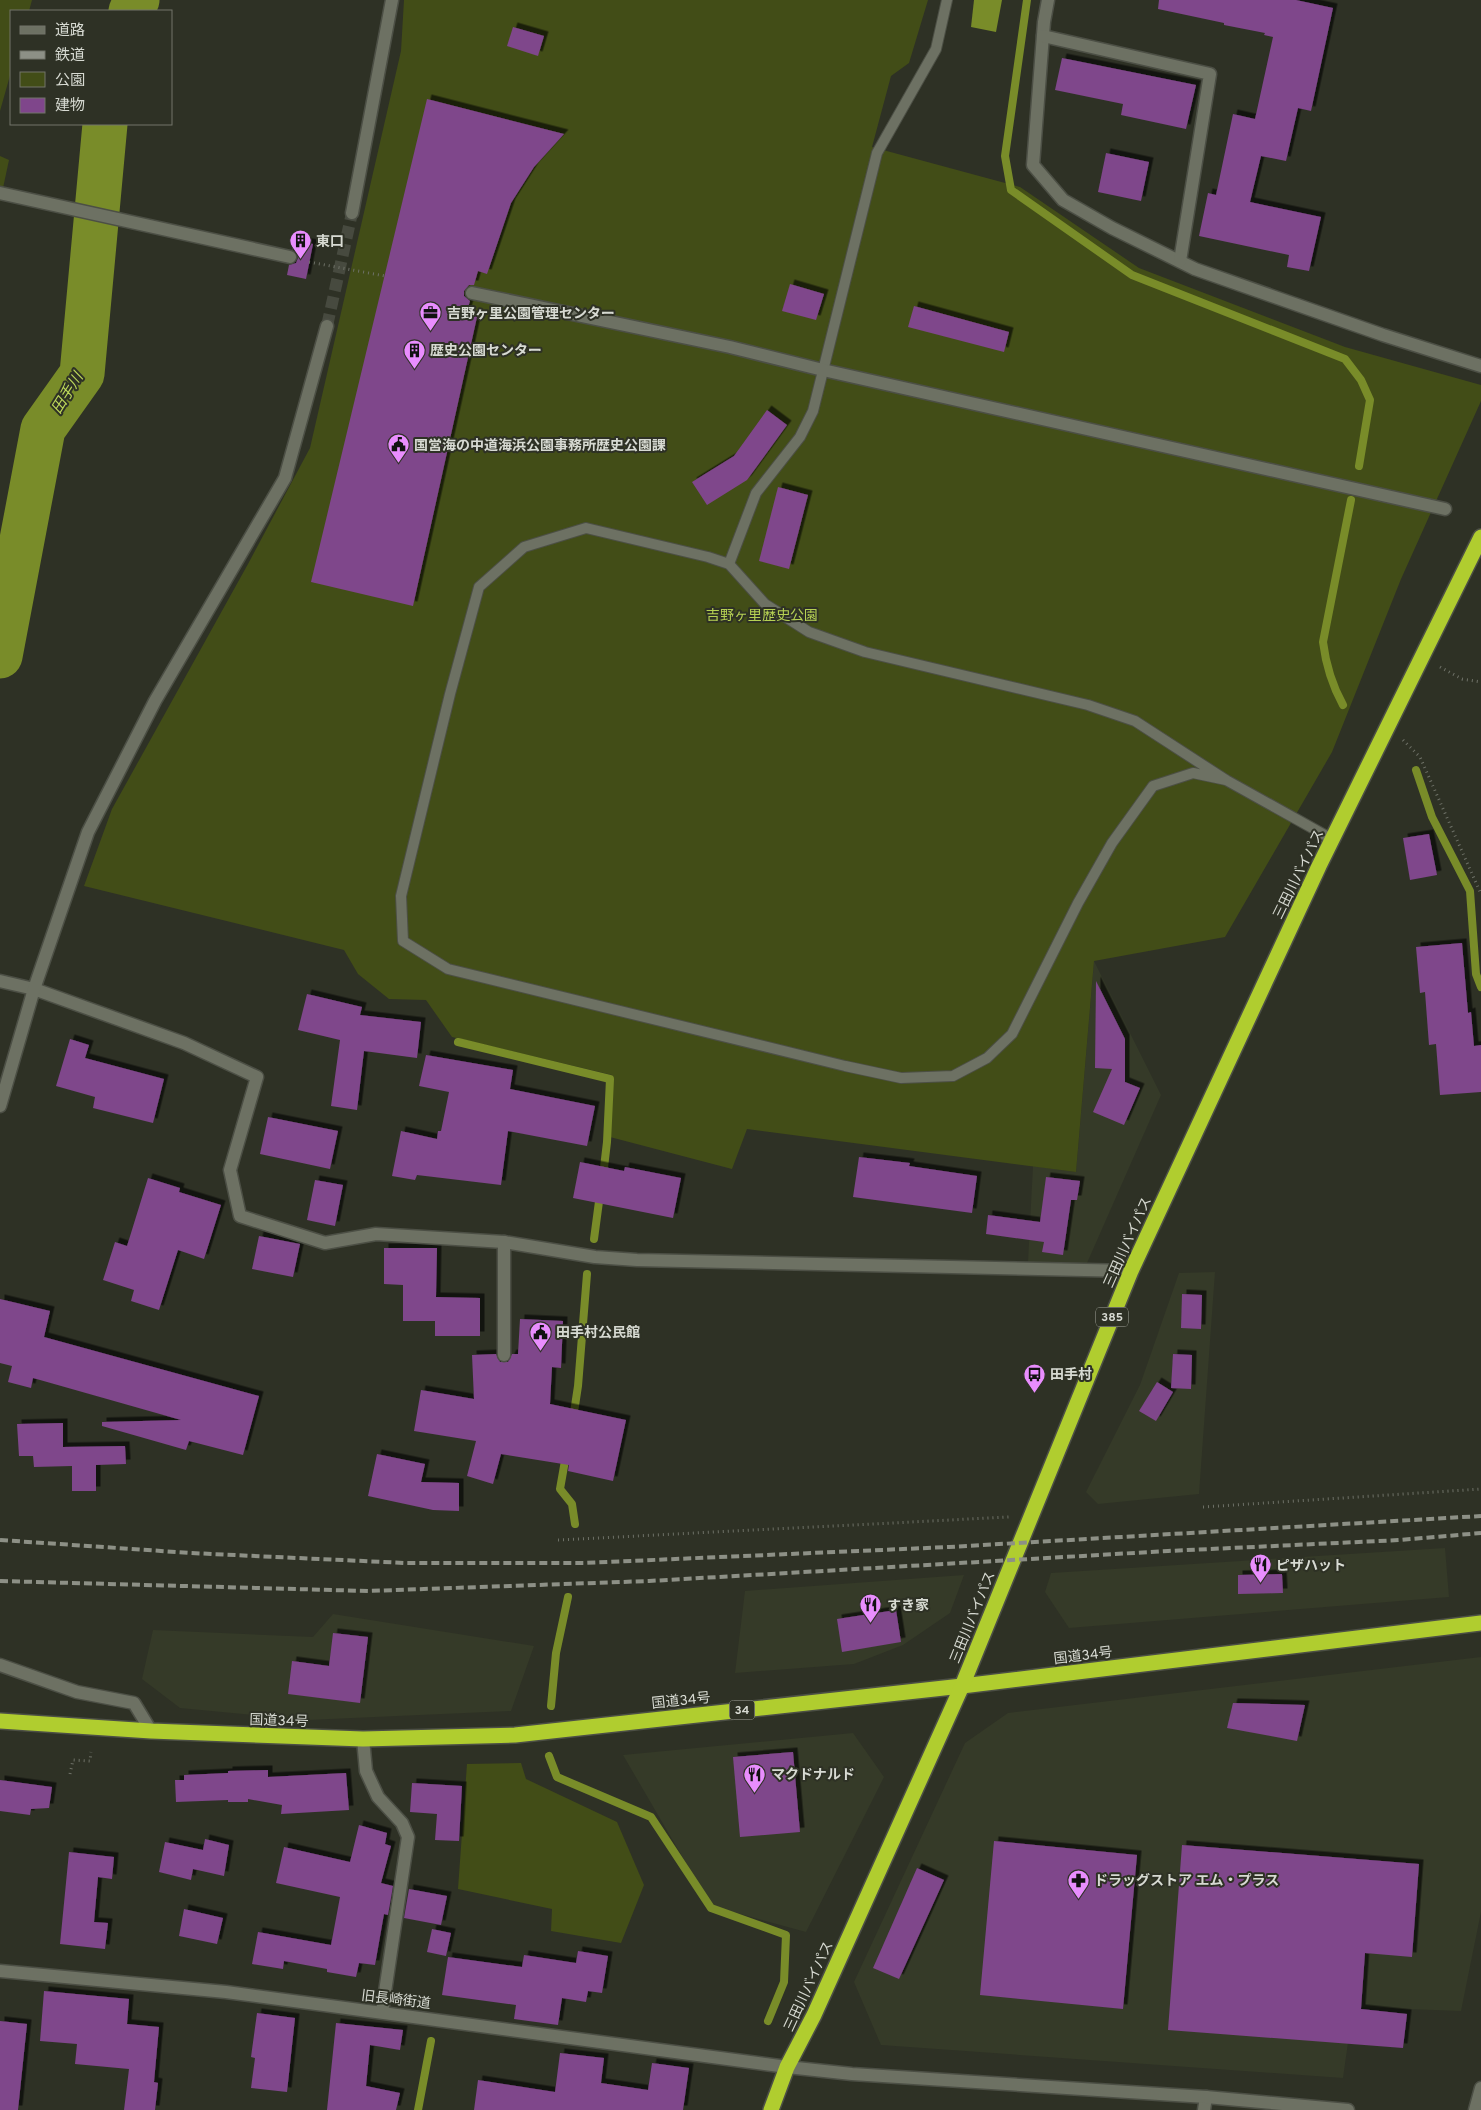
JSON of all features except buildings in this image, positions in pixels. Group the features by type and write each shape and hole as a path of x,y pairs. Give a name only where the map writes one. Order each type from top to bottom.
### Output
{"highway":[{"name":"三田川バイパス","path":"771,2110 788,2067 814,2015 962,1686 1131,1271 1332,839 1481,537"},
{"name":"国道34号","path":"0,1721 151,1731 363,1739 515,1735 962,1686 1481,1623"}],"street":[{"path":"352,213 392,0"},
{"path":"1048,0 1043,36 1033,165 1063,200 1112,228 1195,269 1383,335 1481,366"},
{"path":"1043,36 1210,74 1180,261"},
{"path":"0,193 290,258"},
{"path":"472,293 730,347 823,370 1445,509"},
{"path":"0,1106 34,989 88,832 155,701 285,478 327,326"},
{"path":"0,981 34,989 184,1043 257,1077 230,1170 240,1216 325,1243 376,1234 504,1242 595,1257 637,1260 1131,1271"},
{"path":"504,1242 504,1355"},
{"path":"0,1665 77,1692 134,1703 151,1731"},
{"path":"363,1739 366,1771 378,1797 402,1823 408,1837 382,2012"},
{"name":"旧長崎街道","path":"0,1971 226,1992 852,2074 1205,2104 1348,2110"},
{"path":"1475,2110 1481,2088"}],"lane":[{"path":"729,564 756,493 800,437 812,411 877,153 936,49 947,0"},
{"path":"1226,780 1193,773 1153,786 1112,843 1078,904 1012,1034 986,1058 953,1076 901,1078 448,969 403,941 401,896 452,684 479,586 524,547 586,528 674,548 729,564 766,604 809,632 865,652 1088,706 1135,721 1226,780 1332,839"}],"path":[{"path":"310,262 384,276"},
{"path":"1422,657 1462,679 1481,682"},
{"path":"1388,725 1420,757 1481,894"},
{"path":"1202,1507 1481,1489"},
{"path":"558,1540 1010,1516 1030,1519"},
{"path":"70,1774 73,1760 90,1761 91,1752"}],"shaded area":[{"path":"974,0 1002,0 996,32 971,27"},
{"path":"1094,961 1161,1095 1087,1263 1028,1262 1033,1166 1076,1172"},
{"path":"1215,1272 1199,1494 1098,1504 1086,1492 1140,1385 1179,1273"},
{"path":"1445,1548 1449,1597 1069,1628 1045,1592 1051,1573"},
{"path":"964,1575 950,1613 903,1645 854,1664 735,1673 745,1591"},
{"path":"333,1614 534,1646 511,1711 307,1720 180,1708 142,1679 153,1630 313,1637"},
{"path":"1481,1657 1481,1912 1461,2011 1353,2007 1343,2078 881,2045 854,1982 965,1743 1008,1713"},
{"path":"853,1733 884,1777 806,1932 711,1906 623,1755"}],"green space":[{"path":"0,0 32,0 29,10 10,10 10,76 0,111"},
{"name":"吉野ヶ里歴史公園","path":"404,0 928,0 909,63 891,76 872,147 1020,187 1139,268 1345,347 1481,385 1481,401 1401,579 1332,752 1225,937 1094,961 1076,1172 747,1129 732,1169 610,1137 612,1075 452,1037 426,1000 389,999 358,974 344,950 84,886 112,809 310,448 401,51"},
{"path":"0,156 9,160 0,202"},
{"path":"521,1763 526,1779 617,1822 644,1885 621,1943 551,1931 552,1909 458,1889 467,1764"}],"waterway":[{"name":"田手川","path":"132,10 137,0"},
{"path":"1027,0 1005,156 1011,190 1132,275 1345,359 1361,380 1370,400 1359,466"},
{"name":"田手川","path":"0,656 43,429 82,374 105,125"},
{"path":"1343,705 1330,675 1323,642 1351,500"},
{"path":"1416,770 1432,817 1470,891 1476,974 1481,987"},
{"path":"458,1042 610,1079 607,1142 603,1176"},
{"path":"594,1239 600,1194"},
{"path":"573,1419 578,1386 587,1274"},
{"path":"566,1455 560,1489 572,1504 575,1524"},
{"path":"551,1706 556,1653 568,1597"},
{"path":"549,1756 557,1777 651,1817 711,1908 786,1935 784,1982 768,2021"},
{"path":"418,2110 431,2041"}],"tunnel":[{"path":"327,326 352,213"}],"railway":[{"path":"0,1540 191,1553 405,1563 584,1563 949,1547 1481,1516"},
{"path":"0,1581 368,1591 649,1581 1168,1551 1400,1540 1481,1533"}],"place":[{"name":"東口","path":"300,260"},
{"name":"吉野ヶ里公園管理センター","path":"431,332"},
{"name":"歴史公園センター","path":"414,369"},
{"name":"国営海の中道海浜公園事務所歴史公園課","path":"398,464"},
{"name":"田手村公民館","path":"540,1351"},
{"name":"田手村","path":"1034,1393"},
{"name":"ピザハット","path":"1260,1584"},
{"name":"すき家","path":"871,1624"},
{"name":"マクドナルド","path":"755,1793"},
{"name":"ドラッグストア エム・プラス","path":"1078,1899"}]}
